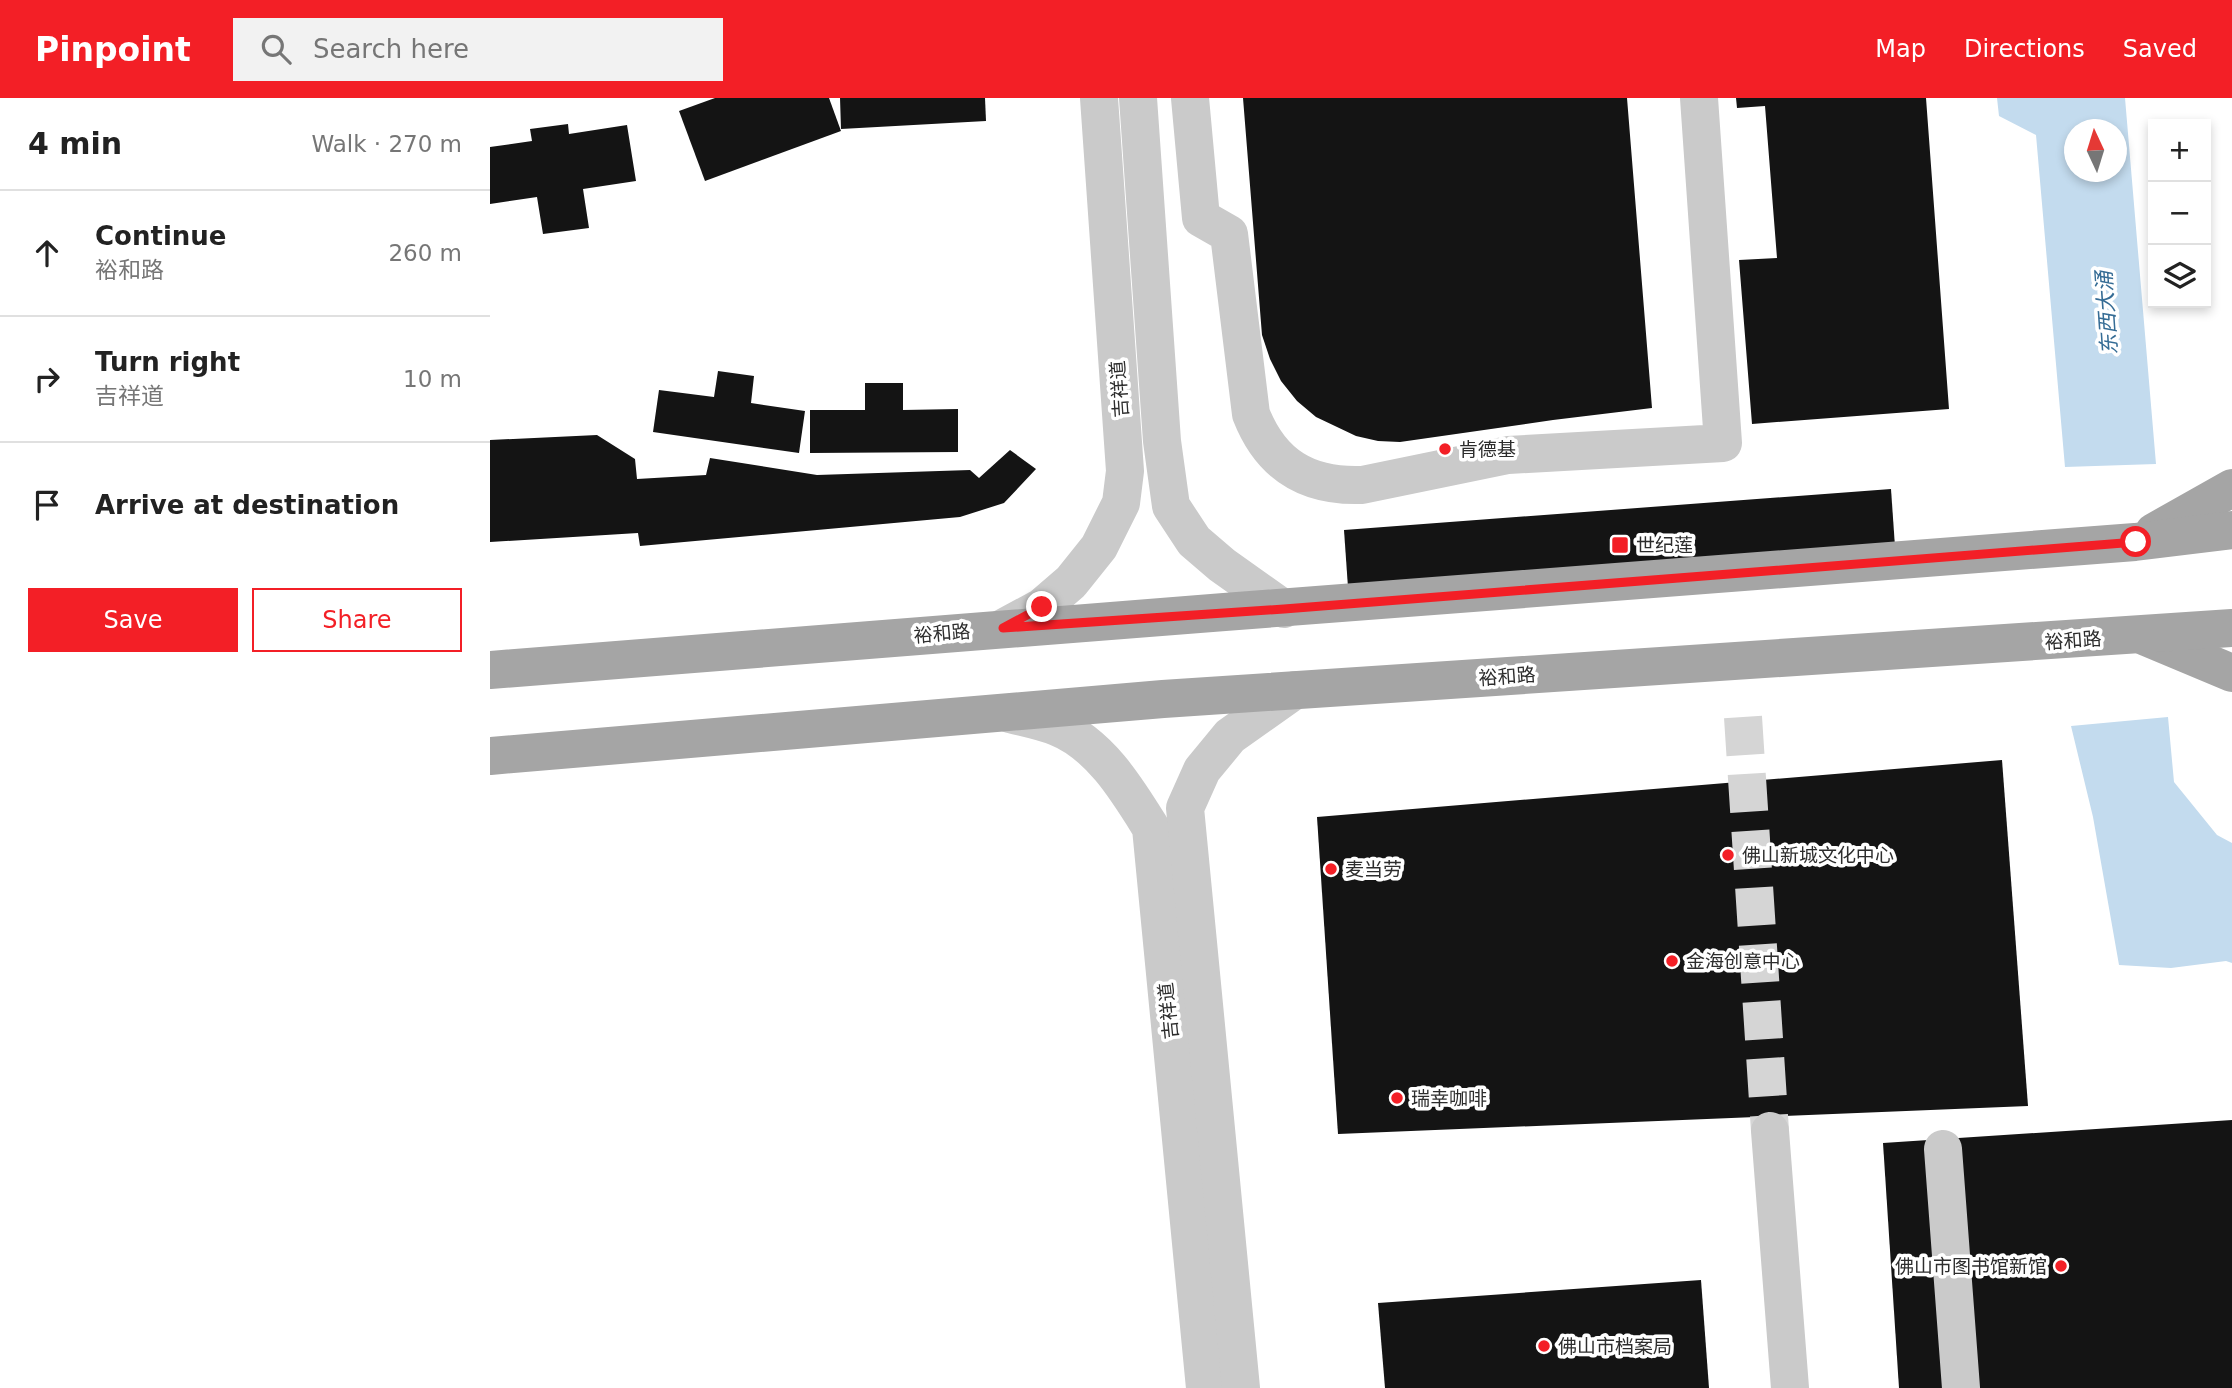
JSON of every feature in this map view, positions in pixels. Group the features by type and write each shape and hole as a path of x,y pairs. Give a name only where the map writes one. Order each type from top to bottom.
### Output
{"main road":[{"path":"2136,542 2232,488"},
{"name":"裕和路","path":"490,670 1003,628 1284,609 2136,542 2232,530"},
{"name":"裕和路","path":"490,756 1295,690 2232,628"},
{"path":"2141,635 2232,673"}],"street":[{"name":"吉祥道","path":"1003,628 1042,607 1071,582 1099,547 1121,503 1125,471 1099,98"},
{"name":"吉祥道","path":"1138,98 1161,441 1171,506 1194,541 1222,565 1284,609"},
{"path":"1190,98 1201,218 1230,234 1251,414 1263,440 1283,462 1300,474 1341,486 1362,485 1508,454 1723,443 1699,98"},
{"name":"吉祥道","path":"1241,1388 1185,808 1202,769 1230,736 1295,690"},
{"name":"吉祥道","path":"1005,712 1059,727 1096,752 1124,784 1151,828 1205,1388"},
{"path":"1770,1131 1790,1388"},
{"path":"1943,1149 1961,1388"}],"water":[{"name":"东西大涌","path":"1997,98 2125,98 2127,119 2064,119 2064,182 2127,182 2127,122 2156,464 2065,467 2036,135 1999,116"},
{"path":"2168,717 2174,782 2217,835 2232,843 2232,963 2226,961 2171,968 2119,965 2093,817 2071,726"}],"building":[{"path":"715,98 829,98 841,131 705,181 679,111"},
{"path":"840,98 985,98 986,121 841,129"},
{"path":"1243,98 1627,98 1652,408 1400,442 1356,436 1316,417 1297,401 1281,381 1262,335"},
{"path":"1736,98 1926,98 1949,409 1752,424 1739,260 1777,258 1765,106 1737,108"},
{"path":"568,124 569,134 627,125 636,181 583,189 589,228 543,234 537,197 490,204 490,147 532,141 530,129"},
{"path":"718,371 754,376 751,403 805,411 799,453 653,432 659,390 714,397"},
{"path":"865,383 903,383 903,410 958,409 958,452 810,453 810,410 865,410"},
{"path":"597,435 635,459 637,479 706,475 710,458 817,475 970,470 979,478 1010,450 1036,469 1004,503 960,517 640,546 638,533 490,542 490,440"},
{"name":"世纪莲","path":"1891,489 1896,561 1349,602 1344,530"},
{"name":"金海创意中心","path":"2002,760 2028,1106 1338,1134 1317,817"},
{"name":"佛山市图书馆新馆","path":"2232,1120 2232,1388 1899,1388 1883,1143"},
{"name":"佛山市档案局","path":"1701,1280 1709,1388 1385,1388 1378,1303"}],"tunnel":[{"path":"1743,717 1770,1131"}],"place":[{"name":"肯德基","path":"1445,449"},
{"name":"世纪莲","path":"1620,545"},
{"name":"佛山新城文化中心","path":"1728,855"},
{"name":"麦当劳","path":"1331,869"},
{"name":"金海创意中心","path":"1672,961"},
{"name":"瑞幸咖啡","path":"1397,1098"},
{"name":"佛山市图书馆新馆","path":"2061,1266"},
{"name":"佛山市档案局","path":"1544,1346"}],"route":[{"path":"1042,607 1003,628 1284,609 2136,542"}]}
